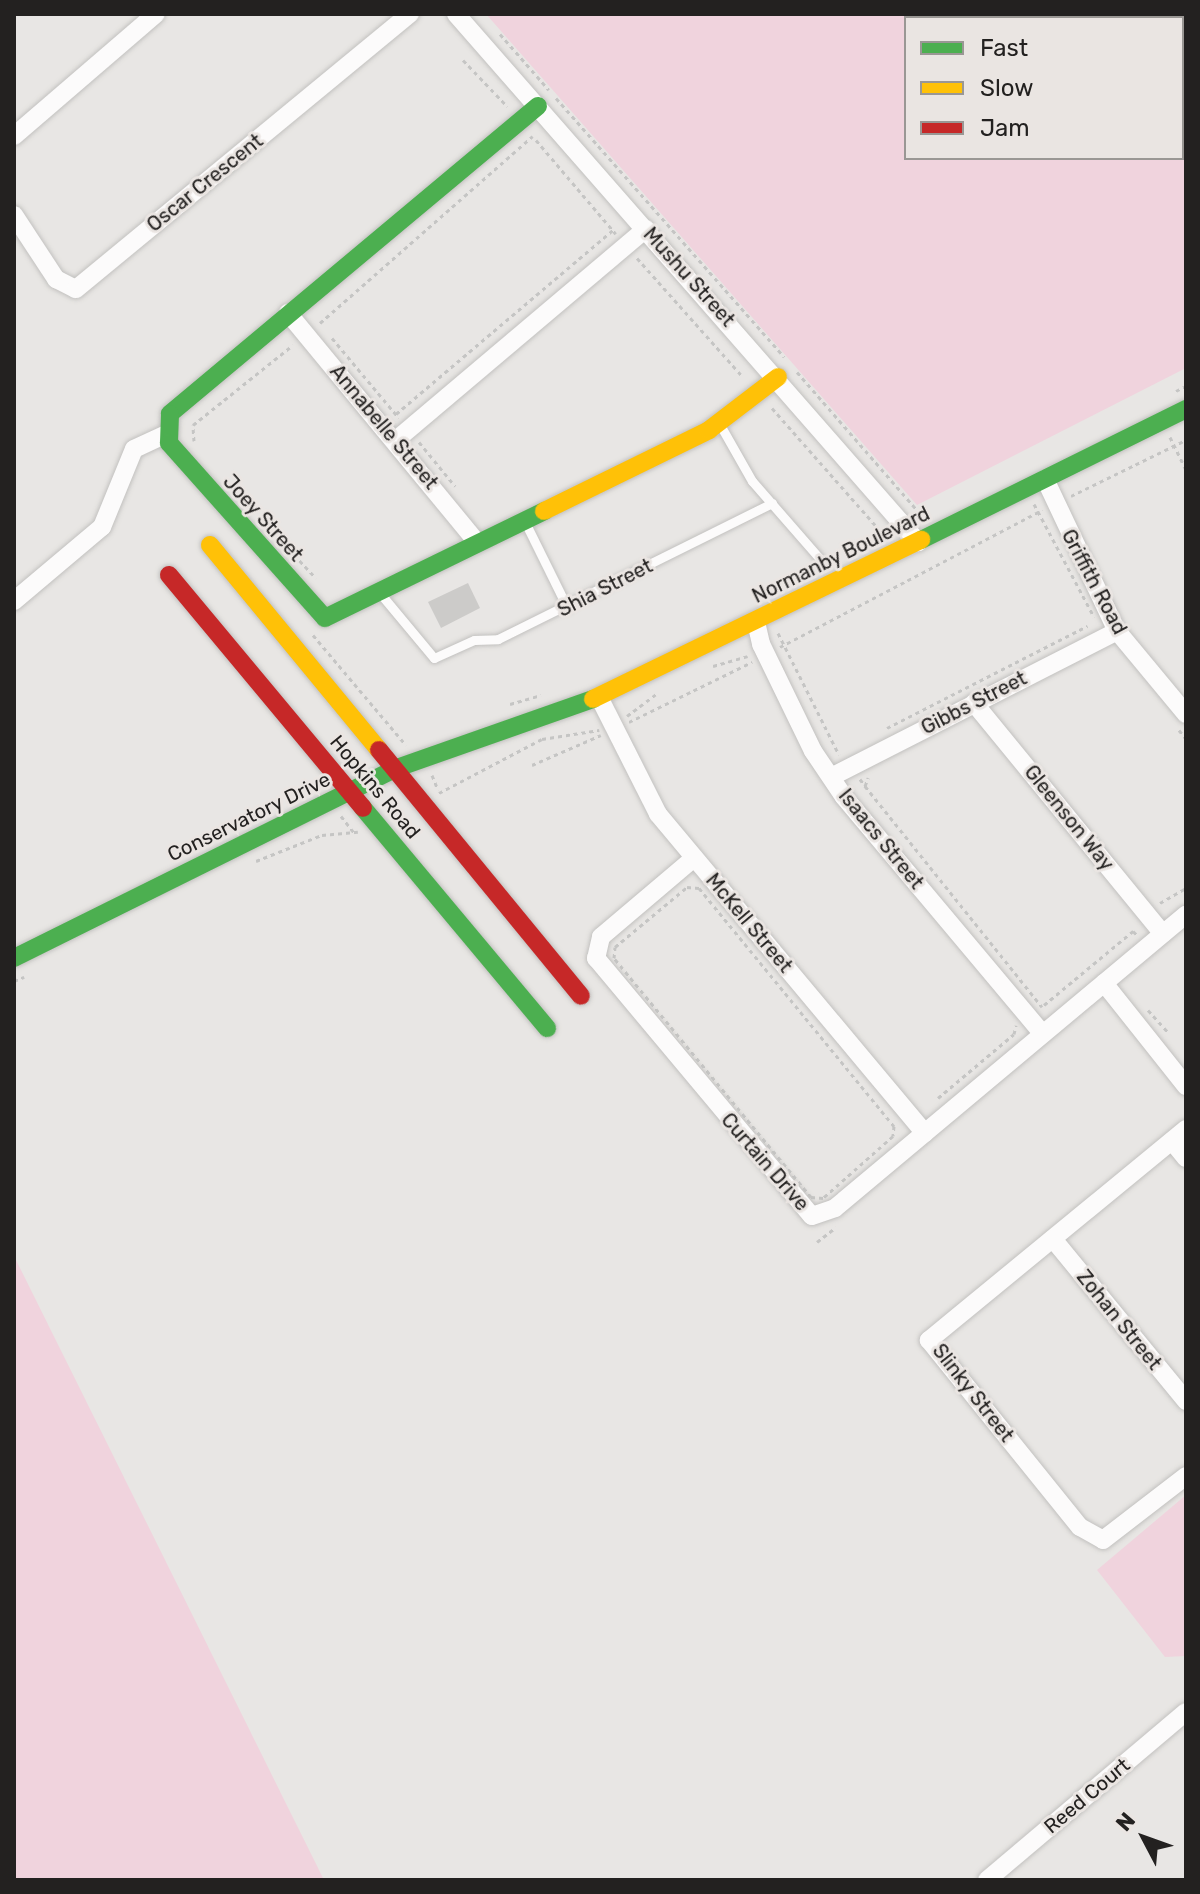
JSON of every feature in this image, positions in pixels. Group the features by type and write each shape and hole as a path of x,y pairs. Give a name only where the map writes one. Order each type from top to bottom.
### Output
{"street":[{"path":"14,136 156,14"},
{"name":"Oscar Crescent","path":"14,215 56,279 76,289 410,14"},
{"name":"Mushu Street","path":"456,14 778,377 918,542"},
{"path":"14,601 102,527 134,449 164,435 170,414 538,106"},
{"path":"396,440 646,229"},
{"name":"Annabelle Street","path":"288,313 396,440 477,542"},
{"name":"Joey Street","path":"164,435 238,527 325,618 719,423 778,377"},
{"name":"Normanby Boulevard","path":"508,726 599,697 1045,479 1185,420"},
{"name":"Griffith Road","path":"1045,479 1052,502 1117,631 1186,714"},
{"name":"Hopkins Road","path":"210,545 581,996"},
{"name":"Hopkins Road","path":"169,575 547,1028"},
{"name":"Isaacs Street","path":"756,622 761,644 831,777 1043,1034"},
{"name":"Gibbs Street","path":"831,777 1117,631"},
{"name":"McKell Street","path":"599,697 609,730 658,814 931,1128"},
{"name":"Gleenson Way","path":"974,703 1163,934"},
{"name":"Conservatory Drive","path":"14,958 394,769 508,726"},
{"path":"608,942 694,858"},
{"name":"Curtain Drive","path":"608,942 595,951 600,965 812,1216 835,1208 1186,915"},
{"path":"1104,983 1186,1086"},
{"path":"1179,1135 1186,1158"},
{"name":"Slinky Street","path":"1179,1135 929,1340 1080,1527 1103,1540 1186,1476"},
{"name":"Zohan Street","path":"1053,1239 1186,1401"},
{"name":"Reed Court","path":"987,1880 1186,1712"}],"lane":[{"path":"719,423 772,503 821,560"},
{"name":"Shia Street","path":"379,592 434,658 474,640 498,639 772,503"},
{"path":"524,519 567,607"}],"path":[{"path":"500,34 923,517"},
{"path":"463,60 508,106 496,116"},
{"path":"396,414 613,230"},
{"path":"201,449 192,439 193,425 286,348 294,344 304,356"},
{"path":"768,404 886,535 873,541"},
{"path":"1159,444 1185,420"},
{"path":"869,775 865,786 849,767 784,645 1052,502 1186,440"},
{"path":"1018,513 1052,502 1081,482"},
{"path":"279,540 324,588"},
{"path":"905,718 1087,626"},
{"path":"700,672 752,655 761,644 787,629"},
{"path":"532,765 755,660 758,670"},
{"path":"510,704 556,691"},
{"path":"442,800 439,792 542,739 565,739 609,730 661,692"},
{"path":"607,750 609,730"},
{"path":"243,867 322,835 355,834"},
{"path":"687,887 699,888 894,1126 893,1136 823,1198 811,1197 614,958 608,942 687,887"},
{"path":"1044,1005 1110,951"},
{"path":"14,981 28,974"},
{"path":"931,1128 926,1108 1014,1034 1016,1024 1006,1012"},
{"path":"817,1242 841,1223"}],"shaded area":[{"path":"486,14 1186,14 1186,368 917,505"},
{"path":"14,1256 324,1880 14,1880"},
{"path":"1186,1495 1186,1656 1165,1657 1097,1570"}],"building":[{"path":"468,583 480,608 441,628 428,602"}],"traffic: fast":[{"path":"538,106 170,414 169,443 325,618 544,511"},
{"path":"921,540 1186,409"},
{"path":"14,958 394,769 593,699"},
{"path":"363,808 547,1028"}],"traffic: slow":[{"path":"544,511 709,430 778,377"},
{"path":"593,699 921,540"},
{"path":"210,545 379,750"}],"traffic: jam":[{"path":"169,575 363,808"},
{"path":"379,750 581,996"}]}
